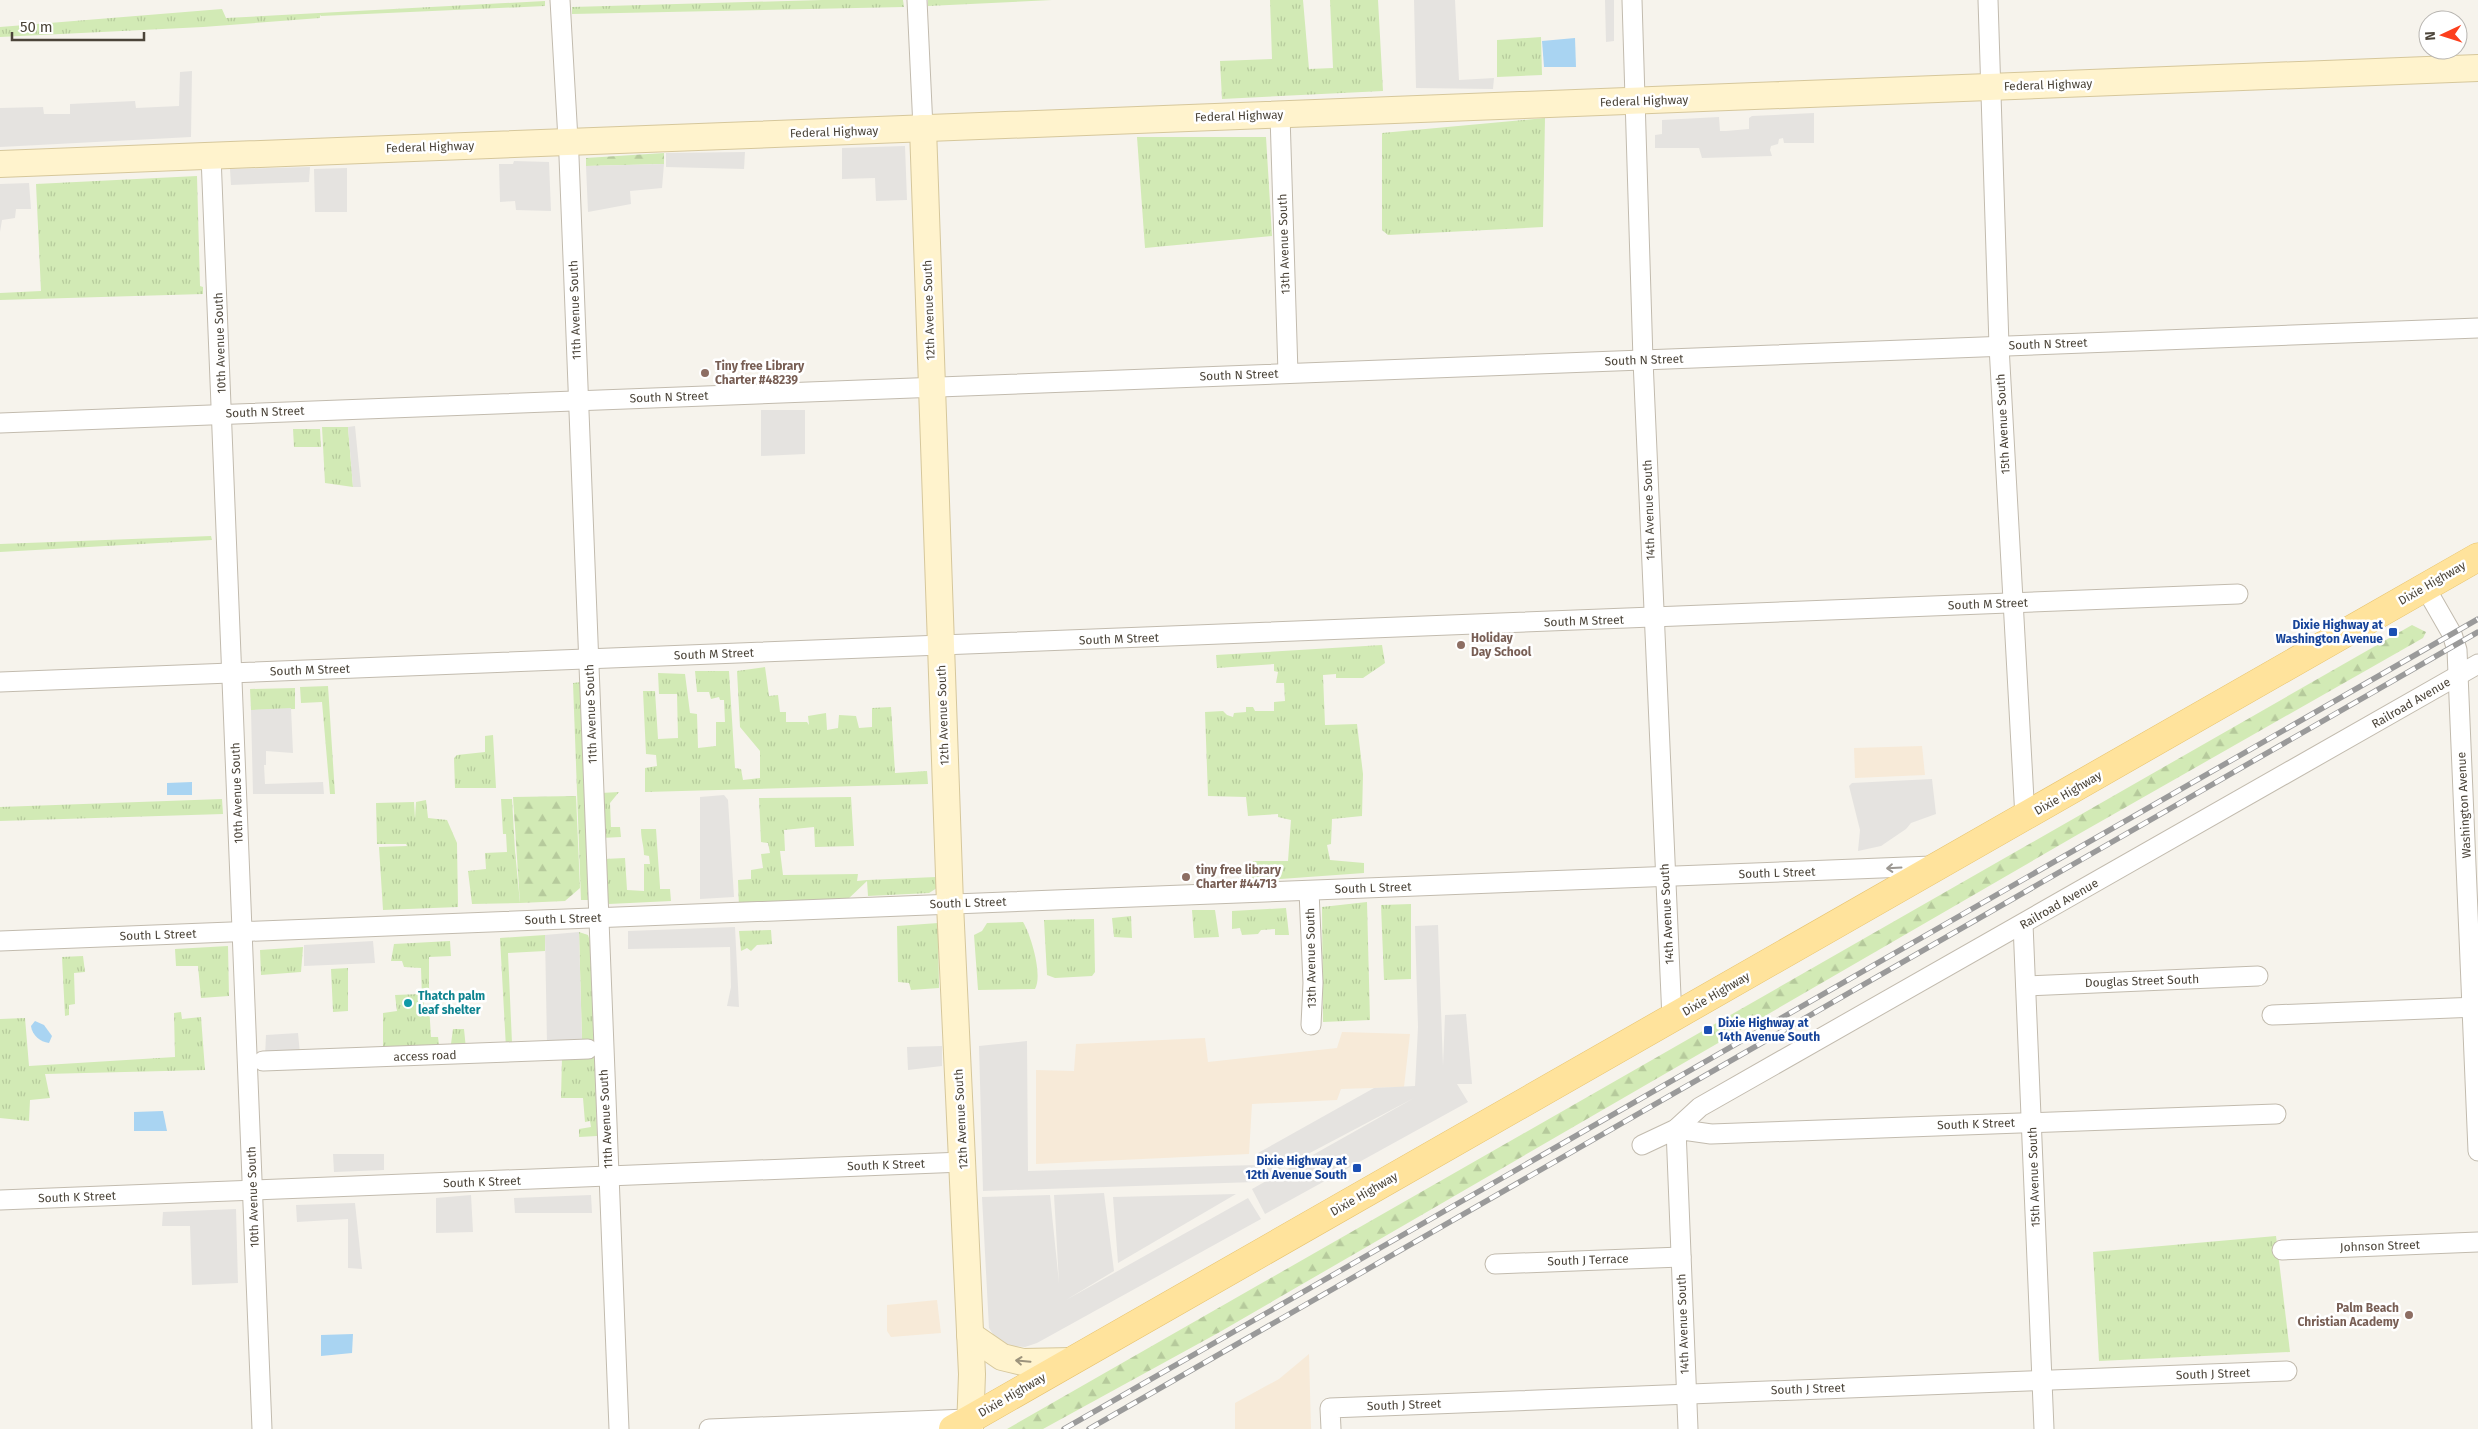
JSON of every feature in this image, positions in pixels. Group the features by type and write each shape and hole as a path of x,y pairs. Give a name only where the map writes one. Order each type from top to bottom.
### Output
{"main road":[{"name":"Federal Highway","path":"0,164 2478,68"},
{"name":"12th Avenue South","path":"923,128 950,904 964,1162 972,1374 964,1426"},
{"name":"Dixie Highway","path":"964,1426 1072,1361 1672,1019 1936,866 2025,818 2478,557"},
{"path":"970,1335 1002,1357 1022,1362 1072,1361"}],"street":[{"name":"11th Avenue South","path":"560,0 568,142 619,1429"},
{"name":"12th Avenue South","path":"917,0 923,128"},
{"name":"14th Avenue South","path":"1632,0 1643,360 1672,1019"},
{"name":"15th Avenue South","path":"1988,0 1999,346 2025,818"},
{"name":"13th Avenue South","path":"1280,115 1288,373"},
{"name":"10th Avenue South","path":"212,156 262,1429"},
{"name":"South N Street","path":"0,422 2478,328"},
{"name":"Washington Avenue","path":"2425,587 2452,634 2457,650 2472,854 2478,1151"},
{"name":"South M Street","path":"0,682 1654,619 2012,602 2238,594"},
{"name":"Railroad Avenue","path":"1642,1145 1676,1129 1700,1107 2478,664"},
{"name":"South L Street","path":"0,941 1853,871 1936,866"},
{"name":"13th Avenue South","path":"1309,891 1313,983 1311,1025"},
{"name":"15th Avenue South","path":"2023,924 2044,1429"},
{"name":"Douglas Street South","path":"2026,986 2258,976"},
{"path":"2272,1015 2475,1007"},
{"name":"access road","path":"263,1061 588,1049"},
{"name":"South K Street","path":"1676,1129 1711,1134 2032,1121 2276,1114"},
{"name":"14th Avenue South","path":"1676,1129 1688,1429"},
{"name":"South K Street","path":"0,1200 964,1162"},
{"name":"Johnson Street","path":"2282,1250 2478,1242"},
{"name":"South J Terrace","path":"1495,1264 1681,1257"},
{"name":"South J Street","path":"1331,1429 1330,1408 2286,1371"},
{"path":"709,1429 868,1422 964,1426"}],"shaded area":[{"path":"1414,0 1455,0 1459,80 1494,78 1493,89 1416,88"},
{"path":"1605,0 1614,0 1614,41 1606,42"},
{"path":"192,71 191,137 0,147 0,108 43,107 44,114 70,114 70,104 135,101 136,108 179,106 180,72"},
{"path":"1814,113 1814,143 1784,143 1783,138 1779,139 1778,144 1771,146 1772,156 1702,158 1699,148 1655,148 1655,135 1662,134 1662,120 1719,117 1720,131 1726,131 1749,129 1749,118 1752,116"},
{"path":"905,146 907,200 876,201 875,178 842,179 842,148"},
{"path":"745,152 744,169 666,167 666,153"},
{"path":"514,161 549,162 551,211 516,210 515,201 500,202 499,164 513,164"},
{"path":"664,164 662,188 630,191 631,204 588,212 586,166"},
{"path":"310,167 309,182 231,185 230,169"},
{"path":"347,168 347,212 315,212 314,169"},
{"path":"29,183 31,209 16,209 15,218 2,220 0,232 0,184"},
{"path":"761,410 805,410 805,454 761,456"},
{"path":"355,426 361,487 353,487 348,427"},
{"path":"291,708 293,753 266,751 266,765 264,765 265,784 323,782 324,794 253,794 251,710"},
{"path":"1922,746 1925,775 1855,778 1854,748"},
{"path":"1932,779 1936,814 1911,823 1906,829 1881,846 1858,851 1860,830 1849,786 1852,783"},
{"path":"724,795 728,800 734,897 700,899 700,797"},
{"path":"1438,925 1443,1066 1445,1015 1466,1014 1472,1084 1457,1084 1468,1102 1265,1214 1252,1189 1414,1098 1255,1182 983,1191 979,1046 1027,1041 1028,1171 1257,1165 1258,1153 1374,1088 1415,1086 1418,1027 1415,926"},
{"path":"735,927 739,1007 727,1006 731,987 730,947 628,949 628,931"},
{"path":"579,932 582,1041 547,1044 545,935"},
{"path":"373,941 375,963 304,966 304,945"},
{"path":"1342,1032 1410,1034 1404,1087 1341,1089 1337,1100 1252,1104 1249,1154 1036,1164 1036,1070 1074,1071 1076,1044 1205,1038 1208,1062 1337,1048"},
{"path":"298,1033 300,1054 265,1057 266,1035"},
{"path":"942,1046 942,1066 908,1070 907,1047"},
{"path":"333,1154 384,1154 384,1170 334,1172"},
{"path":"1104,1193 1114,1271 1066,1300 1248,1198 1261,1219 1037,1343 1025,1347 1000,1345 989,1328 982,1197 1050,1195 1059,1283 1054,1195"},
{"path":"1236,1194 1118,1263 1113,1197"},
{"path":"471,1195 473,1232 436,1233 436,1198"},
{"path":"591,1195 592,1213 515,1213 514,1198"},
{"path":"355,1203 362,1269 348,1268 348,1219 297,1222 296,1205"},
{"path":"236,1209 238,1283 192,1285 190,1226 162,1226 163,1212"},
{"path":"937,1300 941,1333 891,1337 887,1331 887,1305"},
{"path":"1309,1354 1311,1429 1235,1429 1235,1403 1279,1379"}],"green space":[{"path":"822,0 903,0 904,7 572,14 572,7"},
{"path":"928,0 1052,0 928,6"},
{"path":"1270,0 1303,0 1309,69 1333,68 1330,0 1378,0 1383,91 1222,99 1220,61 1272,59"},
{"path":"545,1 545,6 320,15 320,18 203,27 0,37 0,27 222,9 226,18"},
{"path":"1541,37 1542,75 1497,77 1497,40"},
{"path":"1545,118 1543,227 1388,235 1382,230 1382,133"},
{"path":"1137,137 1266,137 1272,236 1145,248"},
{"path":"664,153 664,164 586,166 586,158"},
{"path":"197,176 200,286 203,287 203,294 0,300 0,293 41,291 36,184"},
{"path":"322,427 348,427 353,487 325,483"},
{"path":"293,429 320,429 321,447 294,447"},
{"path":"211,536 212,540 0,552 0,544"},
{"path":"2412,625 2426,632 2423,638 2077,835 1218,1333 1043,1429 1007,1429"},
{"path":"1382,645 1385,663 1363,678 1336,678 1336,674 1323,675 1325,725 1357,724 1363,774 1362,816 1332,819 1331,844 1327,845 1330,860 1364,863 1364,873 1252,881 1253,861 1288,861 1291,820 1278,817 1278,814 1248,816 1246,797 1208,796 1205,712 1223,711 1233,717 1234,713 1246,712 1246,707 1253,707 1255,711 1274,711 1274,702 1285,701 1284,683 1276,683 1278,672 1274,671 1274,664 1217,668 1216,655"},
{"path":"765,667 769,696 778,695 780,712 786,712 786,722 807,722 809,725 808,716 826,713 827,730 838,728 839,715 856,716 859,728 872,727 872,708 891,707 895,773 927,771 928,784 645,792 645,768 657,766 656,755 646,754 643,691 655,691 658,739 678,738 677,694 659,694 658,673 685,674 690,713 697,714 698,748 716,746 716,722 725,722 724,700 720,700 719,697 711,699 709,692 697,692 695,671 729,671 735,768 741,769 743,780 760,778 760,751 740,727 737,671"},
{"path":"581,682 591,900 581,900 573,683"},
{"path":"328,686 335,794 330,794 322,702 301,703 300,687"},
{"path":"295,688 295,709 251,710 250,689"},
{"path":"493,735 496,788 455,788 454,758 457,755 485,752 485,736"},
{"path":"619,792 610,803 611,827 620,827 621,837 601,838 601,793"},
{"path":"576,796 580,888 565,901 520,903 513,797"},
{"path":"851,797 854,846 815,847 814,827 784,830 785,851 780,851 783,875 858,874 857,881 936,877 937,888 929,893 868,896 867,881 846,901 739,908 738,880 751,879 751,870 763,868 761,854 770,853 768,843 761,842 759,798"},
{"path":"222,799 223,814 0,821 0,807"},
{"path":"501,799 512,799 520,903 472,904 468,871 486,869 485,853 507,852 506,834 503,834"},
{"path":"426,800 428,818 447,820 457,843 458,907 383,910 379,847 407,846 406,844 377,844 376,803 414,802 415,819 416,802"},
{"path":"641,829 656,829 660,889 670,889 671,901 609,904 605,899 604,859 625,858 627,890 644,891 644,864 650,864 649,856 644,855"},
{"path":"1367,902 1370,1020 1323,1022 1322,907"},
{"path":"1411,904 1411,979 1384,980 1381,905"},
{"path":"1286,908 1289,935 1275,935 1275,929 1261,930 1258,934 1242,935 1240,928 1232,929 1232,911"},
{"path":"1192,910 1215,910 1219,937 1194,938"},
{"path":"1131,916 1132,938 1114,937 1112,918"},
{"path":"1094,919 1095,972 1092,976 1055,978 1047,975 1044,920"},
{"path":"1023,922 1037,965 1038,974 1035,989 978,990 974,935 982,931 987,923"},
{"path":"938,923 939,988 911,990 909,983 898,982 897,926"},
{"path":"771,930 772,944 757,945 751,951 747,948 741,951 739,931"},
{"path":"579,932 588,935 592,947 597,1136 579,1137 579,1129 591,1127 590,1121 585,1122 583,1098 561,1098 562,1057 383,1050 383,1013 397,1011 395,995 420,994 422,998 421,968 404,967 402,961 391,961 394,944 450,941 451,956 429,957 429,996 423,997 424,1006 429,1005 431,1037 438,1037 439,1045 451,1044 453,1029 464,1029 466,1049 506,1048 500,938 545,935 545,951 508,953 512,1043 582,1041"},
{"path":"228,946 229,996 201,998 198,966 176,966 175,949"},
{"path":"303,947 301,972 261,975 260,950"},
{"path":"83,956 85,972 74,973 75,1004 69,1005 69,1015 65,1016 62,957"},
{"path":"348,968 348,1011 333,1012 331,969"},
{"path":"181,1012 182,1019 201,1017 205,1070 45,1074 50,1098 30,1100 29,1121 0,1118 0,1019 25,1018 29,1066 175,1057 174,1013"},
{"path":"2276,1236 2290,1352 2099,1361 2093,1252"}],"water":[{"path":"1575,38 1576,67 1544,67 1542,41"},
{"path":"192,782 192,795 167,795 167,783"},
{"path":"35,1021 44,1025 52,1036 49,1043 40,1040 33,1032 31,1026"},
{"path":"163,1111 167,1131 134,1131 134,1112"},
{"path":"353,1334 352,1353 321,1356 321,1335"}],"railway":[{"path":"1064,1429 2478,619"},
{"path":"1089,1429 2478,632"}],"place":[{"name":"Tiny free Library Charter #48239","path":"705,373"},
{"name":"Dixie Highway at Washington Avenue","path":"2393,632"},
{"name":"Holiday Day School","path":"1461,645"},
{"name":"tiny free library Charter #44713","path":"1186,877"},
{"name":"Thatch palm leaf shelter","path":"408,1003"},
{"name":"Dixie Highway at 14th Avenue South","path":"1708,1030"},
{"name":"Dixie Highway at 12th Avenue South","path":"1357,1168"},
{"name":"Palm Beach Christian Academy","path":"2409,1315"}]}
